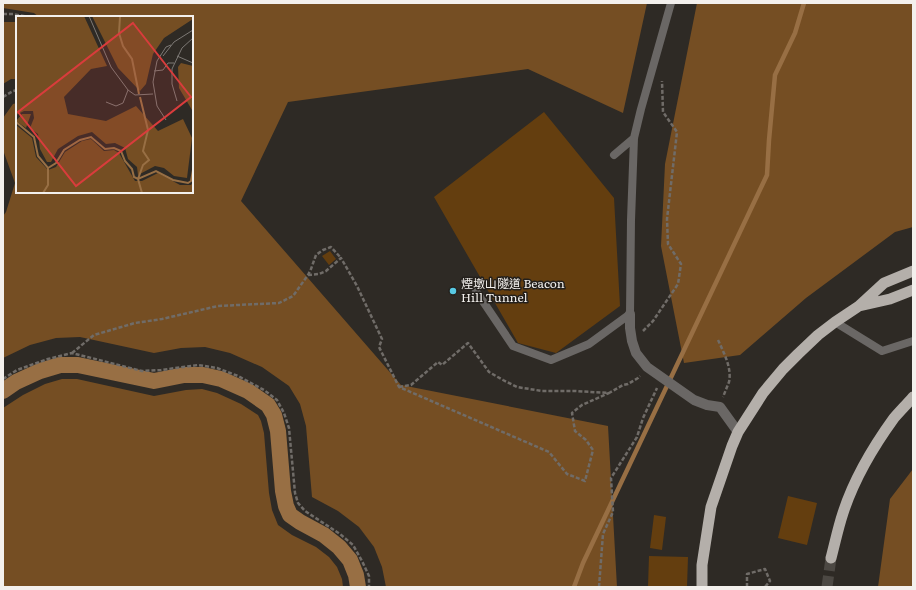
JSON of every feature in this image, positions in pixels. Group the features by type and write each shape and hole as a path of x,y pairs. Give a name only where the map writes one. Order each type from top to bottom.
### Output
{"highway":[{"path":"702,587 702,565 711,507 738,432 763,393 783,369 818,335 859,306 884,283 913,271"},
{"path":"859,306 890,299 913,290"},
{"path":"831,558 843,514 859,474 895,417 913,397"}],"street":[{"path":"630,314 632,341 636,353 647,368 694,400 707,405 720,407 738,432"}],"lane":[{"path":"476,291 513,346 551,360 589,344 630,314 634,138 671,3"},
{"path":"614,155 634,138"},
{"path":"835,322 882,351 913,341"}],"path":[{"path":"3,14 24,16"},
{"path":"632,341 653,321 678,284 681,264 668,244 667,219 677,132 663,112 662,76"},
{"path":"3,97 16,90"},
{"path":"3,379 17,370 48,359 72,353 94,335 135,324 218,306 279,303 293,296 312,269 316,255 331,247 341,258 357,286 382,339 380,347 399,387 549,452 567,474 585,481 593,450 586,440 575,431 572,413 582,405 628,384 638,378 647,368"},
{"path":"308,275 319,274 326,271 341,258"},
{"path":"718,340 729,369 729,380 720,407"},
{"path":"399,387 411,385 438,362 442,366 468,343 490,372 517,387 542,391 609,393"},
{"path":"72,353 142,371 198,366 217,368 238,376 264,390 277,400 284,412 289,428 295,492 298,503 305,511 340,534 353,545 369,576 369,587"},
{"path":"599,587 603,534 613,512 611,478 637,437 643,418 662,378"},
{"path":"747,587 747,574 765,569 770,581 766,587"}],"shaded area":[{"path":"3,3 647,3 623,113 528,69 288,102 241,201 401,385 608,426 617,587 386,587 382,567 374,547 359,527 338,511 312,497 306,426 300,404 289,386 262,367 230,353 205,347 181,348 154,353 80,337 56,338 30,345 3,358 3,216 6,212 15,183 3,150 3,118 13,104 16,103 16,193 193,193 193,16 38,16 34,13 3,8"},
{"path":"697,3 913,3 913,227 895,232 806,298 740,355 684,363 661,246 665,164"},
{"path":"3,22 15,22 16,79 11,79 3,84"},
{"path":"62,379 77,379 154,396 186,390 202,389 217,393 241,404 258,415 264,433 269,493 272,510 278,525 292,535 316,547 329,557 337,567 342,579 343,587 3,587 3,408 23,395 45,384"},
{"path":"913,469 913,587 878,587 890,499"}],"building":[{"path":"544,112 614,198 620,306 556,353 518,343 434,197"},
{"path":"330,251 336,259 329,265 322,256"},
{"path":"788,496 817,503 807,545 778,538"},
{"path":"654,515 666,517 662,550 650,548"},
{"path":"649,556 688,557 687,587 648,587"}],"waterway":[{"path":"574,587 583,563 767,175 775,75 795,33 804,3"},
{"path":"3,391 16,382 40,371 60,365 78,365 154,381 184,375 203,375 221,379 248,391 268,405 274,415 278,431 283,491 286,506 290,515 324,535 339,547 350,560 356,575 358,587"}],"tunnel":[{"path":"827,587 831,558"}],"place":[{"name":"煙墩山隧道 Beacon Hill Tunnel","path":"453,291"}]}
